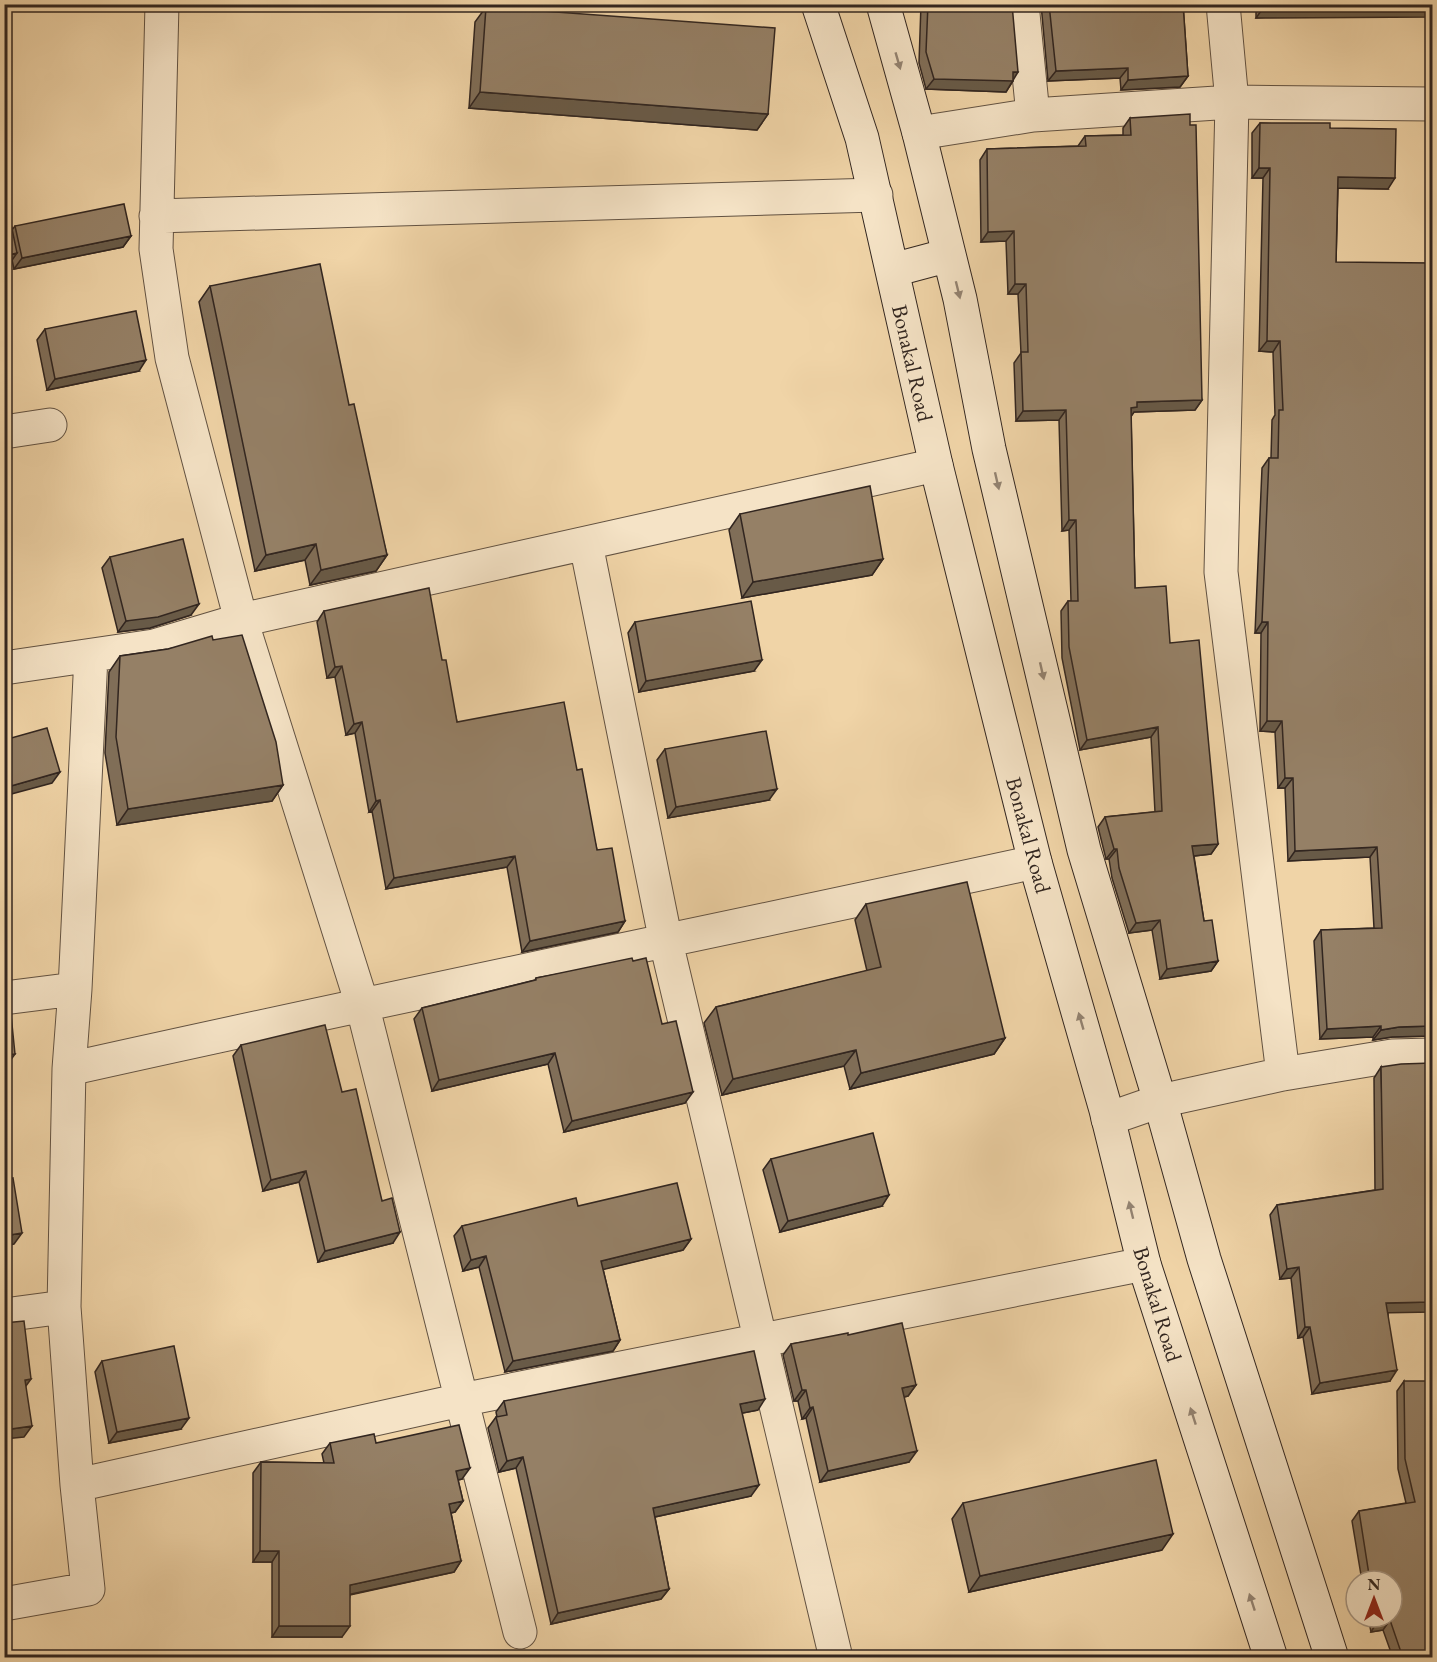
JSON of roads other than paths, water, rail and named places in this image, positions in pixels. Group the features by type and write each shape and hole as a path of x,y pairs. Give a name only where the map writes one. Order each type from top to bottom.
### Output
{"street":[{"path":"162,4 156,249 172,358 241,620 362,1004 520,1632"},
{"name":"Bonakal Road","path":"818,4 862,138 936,465 1035,862 1108,1119 1144,1264 1271,1658"},
{"path":"883,4 919,133 960,299 989,449 1084,850 1160,1101 1204,1259 1332,1658"},
{"path":"1022,4 1033,115"},
{"path":"1223,4 1233,102 1221,572 1283,1074"},
{"path":"919,133 1033,115 1233,102 1432,104"},
{"path":"156,216 876,195"},
{"path":"893,270 949,255"},
{"path":"4,432 50,425"},
{"path":"4,668 154,646 241,620 936,465"},
{"path":"586,544 666,942 836,1658"},
{"path":"4,1604 88,1589 77,1485 64,1306 69,1069 91,656"},
{"path":"69,1069 362,1004 666,942 1035,862"},
{"path":"4,998 75,988"},
{"path":"1108,1119 1160,1101 1283,1074 1392,1056 1432,1055"},
{"path":"77,1485 461,1400 1144,1264"},
{"path":"4,1315 64,1306"}]}
